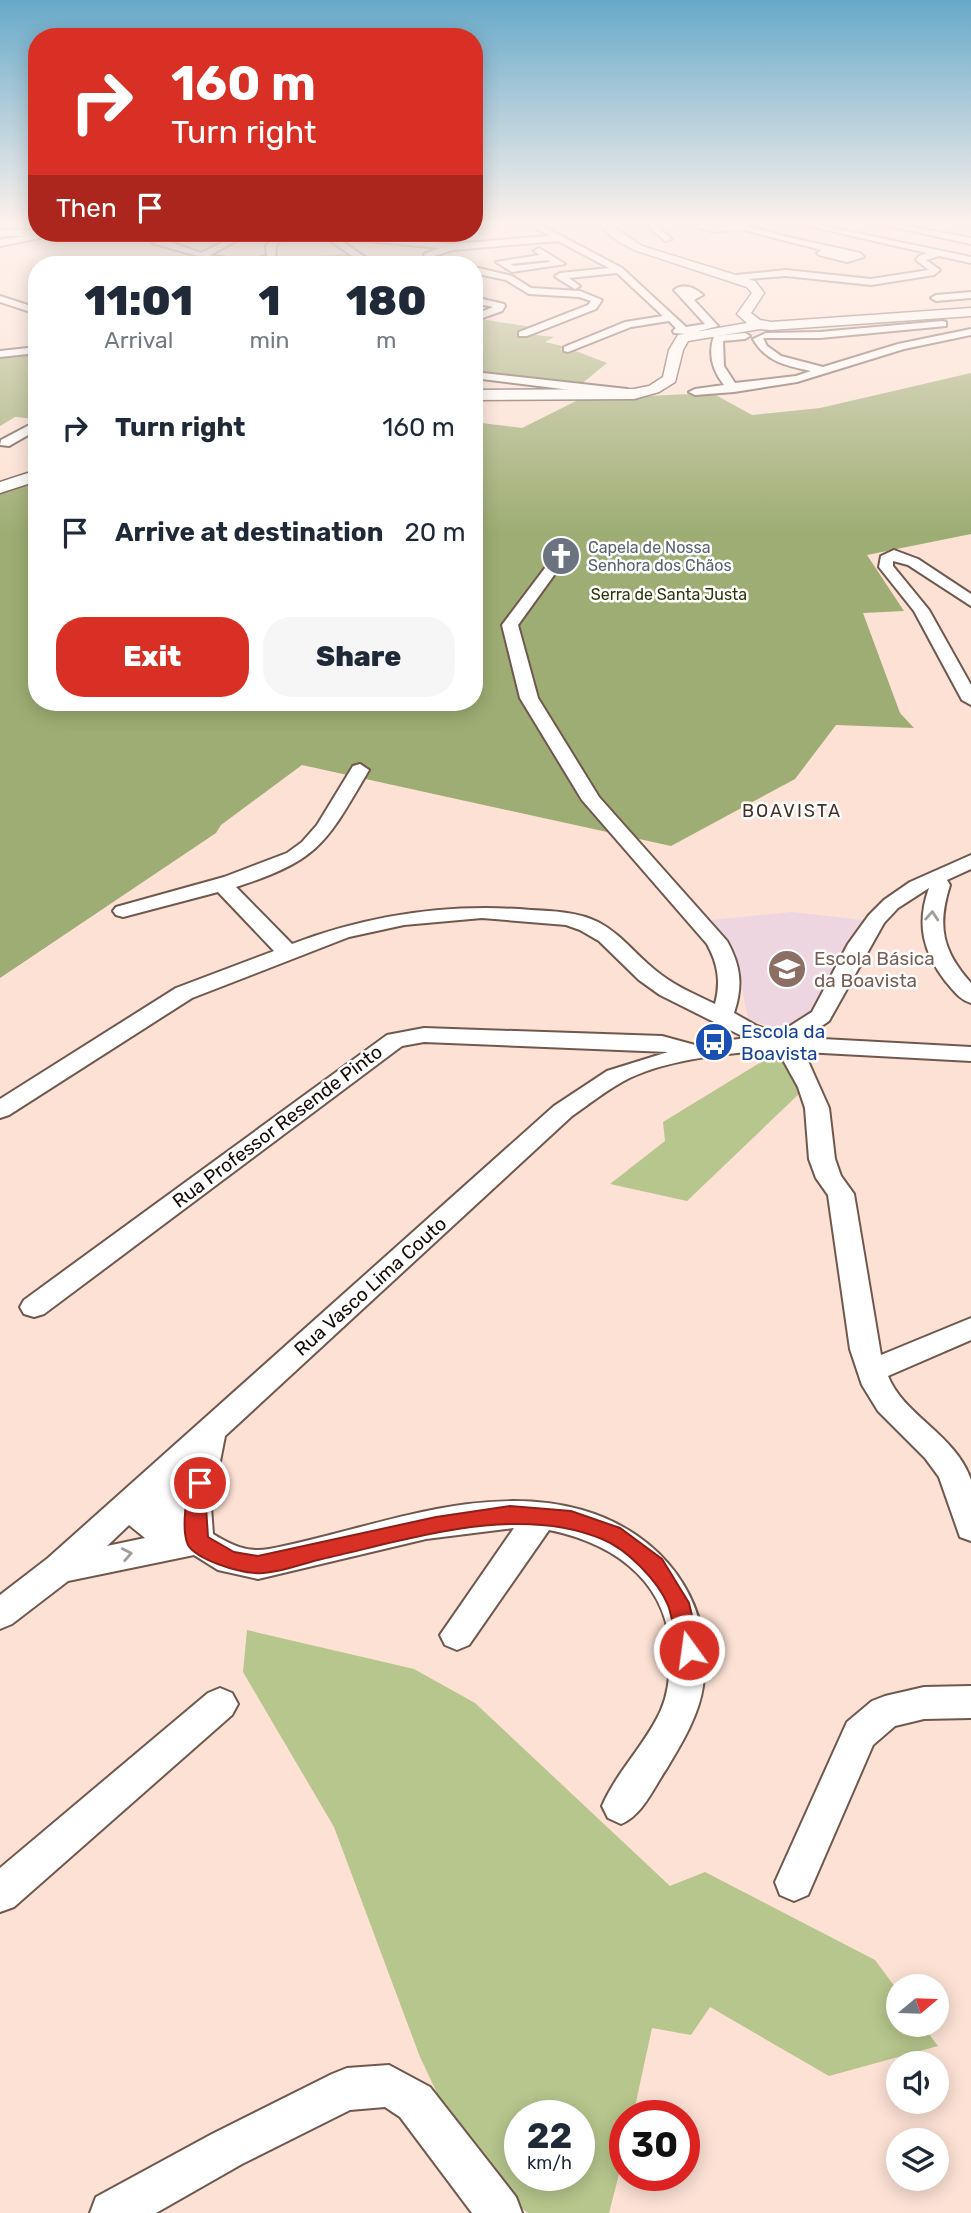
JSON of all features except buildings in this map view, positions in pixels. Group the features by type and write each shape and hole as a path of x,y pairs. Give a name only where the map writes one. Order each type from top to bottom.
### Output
{"main road":[{"path":"679,332 759,327"},
{"path":"679,332 682,338 762,327"},
{"path":"483,395 634,394 654,389 670,379 679,332"},
{"path":"0,488 28,478"}],"street":[{"path":"523,334 539,327"},
{"path":"568,349 621,327"},
{"path":"649,327 679,332 706,327"},
{"path":"675,327 679,332"},
{"path":"734,389 718,368 718,338 745,336 763,327"},
{"path":"764,327 766,355 825,371"},
{"path":"766,327 820,335 917,327"},
{"path":"866,343 884,337 882,330"},
{"path":"695,392 796,379 902,346 971,332"},
{"path":"0,354 28,351"},
{"path":"797,363 820,357"},
{"path":"483,376 634,394"},
{"path":"5,443 28,430"},
{"path":"971,601 913,562 894,554 886,559 886,567 921,610 971,700"},
{"path":"550,570 510,625 529,698 591,800 716,941 725,956 731,991 722,1016"},
{"path":"123,911 269,868 308,847 360,770"},
{"path":"782,1042 821,1016 845,967 876,919 907,891 971,861"},
{"path":"935,877 940,885 929,921 935,946 952,976 971,996"},
{"path":"221,883 288,953"},
{"path":"0,1110 175,998 216,979 365,926 404,919 482,912 568,919 588,925 607,936 647,975 667,990 749,1031 782,1042 971,1054"},
{"name":"Rua Professor Resende Pinto","path":"34,1307 395,1040 424,1035 644,1053"},
{"path":"782,1042 791,1049 810,1087 817,1108 822,1158 829,1178 841,1194 864,1349 871,1371 889,1403 936,1449 953,1473 971,1528"},
{"name":"Rua Vasco Lima Couto","path":"0,1614 60,1568 563,1111 644,1053 695,1052 782,1042"},
{"path":"871,1371 971,1328"},
{"path":"190,1537 211,1432"},
{"path":"139,1497 190,1537 230,1560 258,1565 436,1525 510,1514 571,1520 612,1534 655,1566 678,1603 689,1650 686,1688 672,1723 621,1807"},
{"path":"457,1635 540,1517"},
{"path":"60,1568 190,1537"},
{"path":"794,1882 860,1734 885,1712 924,1703 953,1700 971,1703"},
{"path":"0,1893 220,1704"},
{"path":"112,2213 227,2149 347,2090 389,2086 415,2102 500,2213"}],"shaded area":[{"name":"Escola Básica da Boavista","path":"791,912 863,920 811,1015 789,1028 777,1029 748,1019 736,956 712,920"}],"green space":[{"path":"483,327 530,327 516,333 554,337 545,342 567,347 560,350 573,350 607,363 580,385 483,374"},
{"path":"0,354 28,354 28,418 15,417 0,426"},
{"name":"Serra de Santa Justa","path":"971,373 971,534 867,555 904,611 863,613 900,713 914,728 836,725 795,779 671,846 302,765 221,825 216,833 0,978 0,493 28,483 28,711 483,711 483,423 522,428 580,399 712,393 752,415 820,408"},
{"path":"771,1056 781,1056 801,1092 687,1201 610,1184 665,1141 663,1122"},
{"path":"247,1630 414,1669 475,1703 670,1886 705,1872 875,1960 886,1975 886,2037 931,2037 938,2046 920,2051 886,2051 886,2060 829,2076 710,2007 691,2035 652,2028 636,2100 609,2100 609,2191 615,2191 609,2213 528,2213 507,2197 455,2131 420,2057 334,1827 243,1672"}],"place":[{"name":"Capela de Nossa Senhora dos Chãos","path":"561,556"},
{"name":"Escola Básica da Boavista","path":"787,969"},
{"name":"Escola da Boavista","path":"714,1042"}],"district":[{"name":"BOAVISTA","path":"792,811"}],"route":[{"path":"200,1483 195,1507 197,1541 230,1560 258,1565 436,1525 510,1514 571,1520 612,1534 655,1566 678,1603 689,1650"}]}
